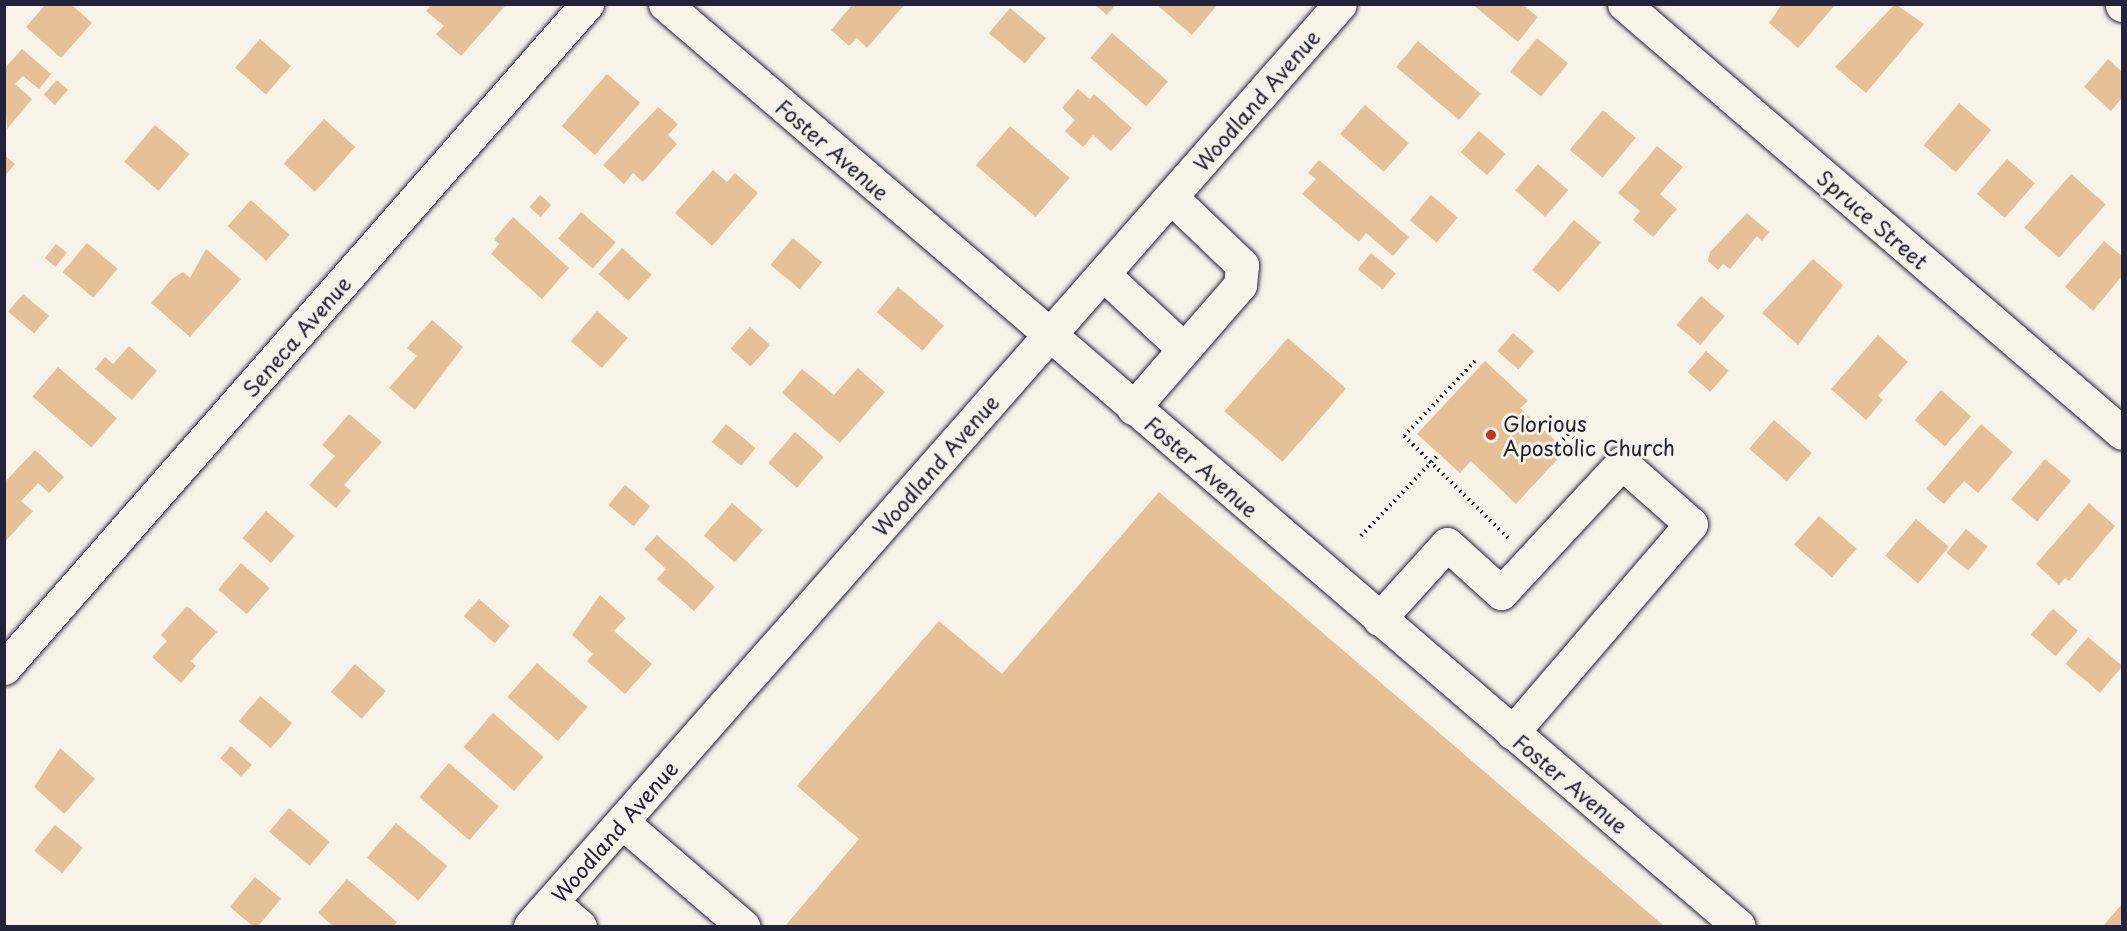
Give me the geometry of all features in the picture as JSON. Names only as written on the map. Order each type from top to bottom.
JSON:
[{"type":"street","name":"Seneca Avenue","points":[[4,668],[587,4]]},
{"type":"street","name":"Foster Avenue","points":[[665,4],[1740,927]]},
{"type":"street","name":"Woodland Avenue","points":[[530,927],[1340,4]]},
{"type":"street","name":"Spruce Street","points":[[1623,4],[2122,433]]},
{"type":"street","points":[[1133,408],[1240,285],[1242,265],[1171,197]]},
{"type":"street","points":[[1103,274],[1184,349]]},
{"type":"street","points":[[1379,619],[1448,544],[1501,593],[1622,463],[1691,524],[1512,733]]},
{"type":"street","points":[[622,822],[743,927]]},
{"type":"street","points":[[552,902],[580,927]]},
{"type":"path","points":[[1475,361],[1404,436],[1500,531]]},
{"type":"path","points":[[1559,444],[1569,433],[1581,443]]},
{"type":"path","points":[[1361,536],[1439,454]]},
{"type":"building","points":[[46,4],[71,4],[92,23],[61,58],[26,27]]},
{"type":"building","points":[[432,4],[504,4],[505,6],[461,56],[436,34],[444,26],[426,11]]},
{"type":"building","points":[[853,4],[905,4],[867,48],[857,38],[849,46],[831,30]]},
{"type":"building","points":[[1094,4],[1116,4],[1107,15]]},
{"type":"building","points":[[1156,4],[1218,4],[1192,35]]},
{"type":"building","points":[[1472,4],[1522,4],[1538,17],[1518,42]]},
{"type":"building","points":[[1782,4],[1836,4],[1798,48],[1769,23]]},
{"type":"building","points":[[1895,4],[1924,24],[1866,93],[1835,67]]},
{"type":"building","points":[[1010,8],[1046,38],[1025,63],[989,33]]},
{"type":"building","points":[[1112,33],[1168,82],[1146,106],[1090,58]]},
{"type":"building","points":[[1537,38],[1568,63],[1541,97],[1510,71]]},
{"type":"building","points":[[260,39],[291,66],[266,95],[235,68]]},
{"type":"building","points":[[1418,41],[1481,94],[1459,120],[1396,67]]},
{"type":"building","points":[[22,49],[51,74],[39,89],[23,76],[15,84],[32,99],[7,129],[4,69]]},
{"type":"building","points":[[2108,59],[2122,72],[2122,98],[2111,111],[2084,87]]},
{"type":"building","points":[[607,74],[640,103],[595,155],[562,126]]},
{"type":"building","points":[[57,80],[68,90],[55,105],[44,95]]},
{"type":"building","points":[[1078,89],[1090,99],[1094,94],[1132,128],[1111,151],[1093,135],[1083,147],[1065,131],[1075,120],[1062,108]]},
{"type":"building","points":[[1959,103],[1991,130],[1956,172],[1924,145]]},
{"type":"building","points":[[1365,105],[1409,143],[1384,172],[1340,134]]},
{"type":"building","points":[[658,107],[678,124],[668,135],[677,144],[643,182],[633,173],[624,184],[603,165]]},
{"type":"building","points":[[1603,110],[1636,138],[1603,177],[1570,150]]},
{"type":"building","points":[[324,119],[355,147],[315,192],[284,164]]},
{"type":"building","points":[[155,125],[189,154],[159,191],[124,162]]},
{"type":"building","points":[[1010,126],[1070,178],[1036,217],[976,165]]},
{"type":"building","points":[[1479,131],[1505,154],[1487,175],[1461,152]]},
{"type":"building","points":[[1657,146],[1683,167],[1660,194],[1677,209],[1653,237],[1633,220],[1640,211],[1618,193]]},
{"type":"building","points":[[4,155],[15,164],[4,177]]},
{"type":"building","points":[[2007,159],[2035,183],[2005,218],[1977,194]]},
{"type":"building","points":[[1319,160],[1409,237],[1393,256],[1366,233],[1359,242],[1302,194],[1316,179],[1308,173]]},
{"type":"building","points":[[1538,164],[1568,190],[1545,217],[1515,190]]},
{"type":"building","points":[[713,170],[727,182],[735,173],[758,193],[712,246],[675,213]]},
{"type":"building","points":[[2071,174],[2106,204],[2059,258],[2024,228]]},
{"type":"building","points":[[540,195],[551,205],[540,217],[529,207]]},
{"type":"building","points":[[1431,195],[1458,217],[1437,243],[1410,220]]},
{"type":"building","points":[[251,200],[290,235],[266,261],[228,226]]},
{"type":"building","points":[[581,212],[616,242],[593,269],[558,238]]},
{"type":"building","points":[[1747,213],[1769,232],[1762,241],[1757,236],[1730,269],[1723,264],[1718,270],[1708,261],[1710,252]]},
{"type":"building","points":[[513,217],[569,268],[542,299],[491,254],[499,244],[494,239]]},
{"type":"building","points":[[1574,220],[1601,242],[1559,292],[1532,270]]},
{"type":"building","points":[[793,238],[822,262],[800,289],[771,265]]},
{"type":"building","points":[[2104,241],[2122,256],[2122,276],[2093,311],[2065,287]]},
{"type":"building","points":[[87,243],[118,269],[93,298],[63,272]]},
{"type":"building","points":[[56,244],[67,253],[56,267],[45,258]]},
{"type":"building","points":[[622,248],[652,275],[628,301],[599,274]]},
{"type":"building","points":[[206,249],[241,279],[190,337],[151,303],[172,279],[183,272],[190,278]]},
{"type":"building","points":[[1371,253],[1396,273],[1383,289],[1358,269]]},
{"type":"building","points":[[1813,259],[1843,285],[1798,345],[1762,313]]},
{"type":"building","points":[[898,287],[944,326],[923,351],[877,312]]},
{"type":"building","points":[[23,294],[49,316],[34,333],[8,312]]},
{"type":"building","points":[[1701,296],[1725,316],[1700,345],[1677,325]]},
{"type":"building","points":[[597,311],[628,338],[602,368],[571,341]]},
{"type":"building","points":[[432,320],[463,347],[415,410],[389,388],[417,356],[407,348]]},
{"type":"building","points":[[750,327],[770,345],[751,367],[731,349]]},
{"type":"building","points":[[1513,333],[1534,351],[1518,369],[1497,351]]},
{"type":"building","points":[[1878,335],[1908,362],[1878,396],[1883,400],[1866,420],[1831,389]]},
{"type":"building","points":[[1288,338],[1346,389],[1282,462],[1224,411]]},
{"type":"building","points":[[129,346],[157,371],[132,400],[95,369],[105,357],[113,364]]},
{"type":"building","points":[[1706,351],[1729,371],[1710,392],[1688,372]]},
{"type":"building","points":[[1485,361],[1528,401],[1520,408],[1566,450],[1516,504],[1471,461],[1460,473],[1417,434]]},
{"type":"building","points":[[58,367],[117,418],[91,448],[32,396]]},
{"type":"building","points":[[858,368],[885,392],[840,443],[782,393],[802,369],[834,395]]},
{"type":"building","points":[[1941,390],[1971,416],[1945,446],[1915,420]]},
{"type":"building","points":[[349,414],[382,442],[344,485],[351,491],[336,508],[309,485],[335,456],[322,445]]},
{"type":"building","points":[[1774,420],[1812,453],[1787,481],[1749,449]]},
{"type":"building","points":[[726,424],[756,448],[741,466],[712,442]]},
{"type":"building","points":[[1981,424],[2013,452],[1978,493],[1964,481],[1944,504],[1926,489]]},
{"type":"building","points":[[795,432],[824,457],[797,488],[768,463]]},
{"type":"building","points":[[35,450],[64,477],[49,493],[38,483],[21,501],[33,511],[4,543],[4,483]]},
{"type":"building","points":[[2045,459],[2071,481],[2037,521],[2011,500]]},
{"type":"building","points":[[625,485],[650,506],[634,526],[608,505]]},
{"type":"building","points":[[1159,492],[1664,926],[785,926],[859,839],[797,786],[939,621],[1002,674]]},
{"type":"building","points":[[732,503],[763,530],[735,562],[704,535]]},
{"type":"building","points":[[2089,503],[2115,526],[2069,581],[2065,578],[2059,585],[2036,564]]},
{"type":"building","points":[[266,511],[295,536],[271,563],[242,538]]},
{"type":"building","points":[[1819,516],[1857,549],[1832,577],[1794,545]]},
{"type":"building","points":[[1916,519],[1949,547],[1918,583],[1885,556]]},
{"type":"building","points":[[1966,529],[1988,547],[1968,571],[1946,553]]},
{"type":"building","points":[[657,535],[715,587],[694,611],[657,579],[666,569],[644,549]]},
{"type":"building","points":[[241,563],[270,588],[247,614],[218,589]]},
{"type":"building","points":[[600,595],[626,618],[614,631],[652,664],[625,694],[587,661],[593,654],[572,635]]},
{"type":"building","points":[[479,599],[510,626],[495,643],[464,616]]},
{"type":"building","points":[[187,606],[217,632],[191,661],[196,666],[181,683],[152,657],[167,641],[161,635]]},
{"type":"building","points":[[2053,609],[2078,631],[2056,656],[2031,635]]},
{"type":"building","points":[[2088,637],[2122,666],[2100,693],[2066,664]]},
{"type":"building","points":[[537,663],[588,707],[558,741],[507,697]]},
{"type":"building","points":[[355,664],[386,691],[362,719],[331,692]]},
{"type":"building","points":[[260,696],[292,723],[271,748],[239,721]]},
{"type":"building","points":[[493,713],[544,757],[514,791],[463,747]]},
{"type":"building","points":[[231,746],[252,765],[241,777],[220,758]]},
{"type":"building","points":[[60,748],[95,779],[64,814],[34,787]]},
{"type":"building","points":[[449,763],[499,806],[469,840],[419,797]]},
{"type":"building","points":[[289,808],[330,842],[310,866],[269,832]]},
{"type":"building","points":[[396,823],[447,866],[418,901],[367,857]]},
{"type":"building","points":[[55,825],[83,848],[62,873],[34,851]]},
{"type":"building","points":[[255,877],[281,899],[258,926],[253,926],[230,907]]},
{"type":"building","points":[[347,879],[397,922],[394,926],[333,926],[318,913]]},
{"type":"building","points":[[2122,904],[2122,926],[2103,926]]},
{"type":"place","name":"Glorious Apostolic Church","points":[[1491,435]]}]
